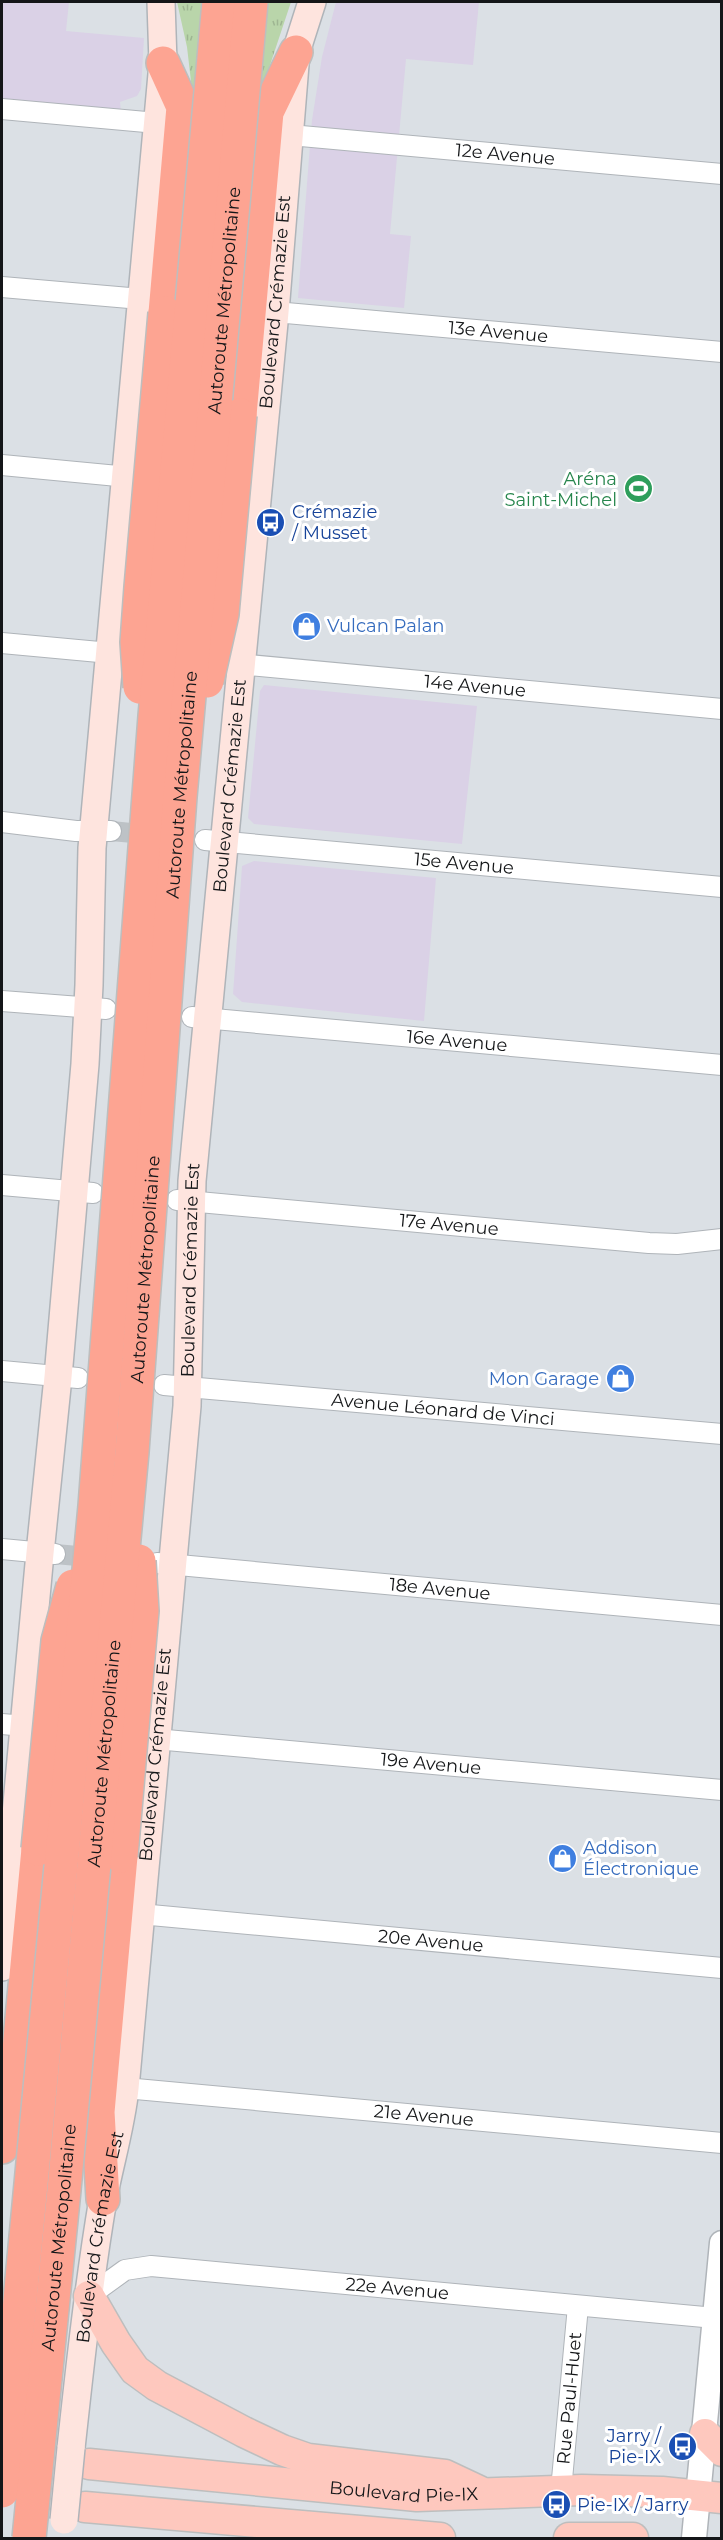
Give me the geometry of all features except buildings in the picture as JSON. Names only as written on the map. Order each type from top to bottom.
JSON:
[{"type":"highway","name":"Autoroute Métropolitaine","points":[[2,2491],[95,1506],[165,590],[219,2]]},
{"type":"highway","name":"Autoroute Métropolitaine","points":[[29,2538],[64,2190],[132,1452],[180,797],[251,2]]},
{"type":"highway","points":[[180,797],[222,614],[267,112],[296,52]]},
{"type":"highway","points":[[148,808],[137,642],[153,306],[183,107],[163,63]]},
{"type":"highway","points":[[103,2199],[98,2112],[142,1611],[132,1452]]},
{"type":"highway","points":[[2,2147],[14,2103],[58,1641],[95,1506]]},
{"type":"main road","points":[[2,1967],[4,1902],[21,1726],[47,1554],[68,1378],[97,1009],[89,908],[102,831],[133,477],[153,306],[157,123],[163,63],[161,2]]},
{"type":"main road","name":"Boulevard Crémazie Est","points":[[70,2522],[80,2456],[89,2295],[103,2199],[122,2112],[140,1914],[149,1738],[165,1563],[185,1201],[214,840],[235,664],[250,487],[275,312],[296,52],[312,2]]},
{"type":"main road","points":[[89,2295],[116,2343],[140,2374],[169,2393],[244,2432],[282,2450],[308,2459],[445,2475],[485,2494]]},
{"type":"main road","name":"Boulevard Pie-IX","points":[[80,2456],[361,2492],[417,2496],[561,2490],[652,2492],[710,2497]]},
{"type":"main road","points":[[70,2522],[440,2538]]},
{"type":"main road","points":[[569,2538],[633,2538]]},
{"type":"street","points":[[2,109],[157,123]]},
{"type":"street","name":"12e Avenue","points":[[290,135],[722,174]]},
{"type":"street","points":[[2,287],[153,306]]},
{"type":"street","name":"13e Avenue","points":[[275,312],[722,352]]},
{"type":"street","points":[[2,465],[133,477]]},
{"type":"street","points":[[2,643],[117,653]]},
{"type":"street","name":"14e Avenue","points":[[235,664],[722,709]]},
{"type":"street","points":[[2,822],[76,831],[102,831]]},
{"type":"street","name":"15e Avenue","points":[[214,840],[722,887]]},
{"type":"street","points":[[2,1001],[97,1009]]},
{"type":"street","name":"16e Avenue","points":[[199,1018],[722,1065]]},
{"type":"street","points":[[2,1185],[83,1192]]},
{"type":"street","name":"17e Avenue","points":[[185,1201],[649,1243],[677,1244],[722,1239]]},
{"type":"street","points":[[2,1371],[68,1378]]},
{"type":"street","name":"Avenue Léonard de Vinci","points":[[175,1387],[722,1434]]},
{"type":"street","points":[[2,1549],[47,1554]]},
{"type":"street","name":"18e Avenue","points":[[165,1563],[722,1615]]},
{"type":"street","name":"19e Avenue","points":[[149,1738],[722,1790]]},
{"type":"street","name":"20e Avenue","points":[[140,1914],[722,1968]]},
{"type":"street","name":"21e Avenue","points":[[125,2088],[722,2143]]},
{"type":"street","points":[[694,2538],[710,2497],[715,2318],[722,2243]]},
{"type":"street","name":"22e Avenue","points":[[89,2295],[125,2270],[151,2266],[715,2318]]},
{"type":"street","name":"Rue Paul-Huet","points":[[561,2490],[578,2306]]},
{"type":"shaded area","points":[[2,2],[69,2],[66,31],[144,38],[141,89],[137,96],[120,102],[121,112],[2,101]]},
{"type":"shaded area","points":[[336,2],[479,2],[473,65],[406,59],[390,234],[411,236],[404,308],[298,298],[312,120],[322,57]]},
{"type":"shaded area","points":[[264,685],[477,706],[462,844],[254,824],[248,818],[260,691]]},
{"type":"shaded area","points":[[254,861],[436,878],[424,1021],[242,1002],[233,994],[242,866]]},
{"type":"green space","points":[[177,2],[204,2],[194,107],[187,47]]},
{"type":"green space","points":[[267,2],[291,2],[259,98]]},
{"type":"tunnel","points":[[111,831],[205,840]]},
{"type":"tunnel","points":[[55,1554],[100,1558]]},
{"type":"place","name":"Aréna Saint-Michel","points":[[638,489]]},
{"type":"place","name":"Crémazie / Musset","points":[[271,522]]},
{"type":"place","name":"Vulcan Palan","points":[[306,626]]},
{"type":"place","name":"Mon Garage","points":[[620,1379]]},
{"type":"place","name":"Addison Électronique","points":[[562,1858]]},
{"type":"place","name":"Jarry / Pie-IX","points":[[682,2446]]},
{"type":"place","name":"Pie-IX / Jarry","points":[[556,2505]]}]
